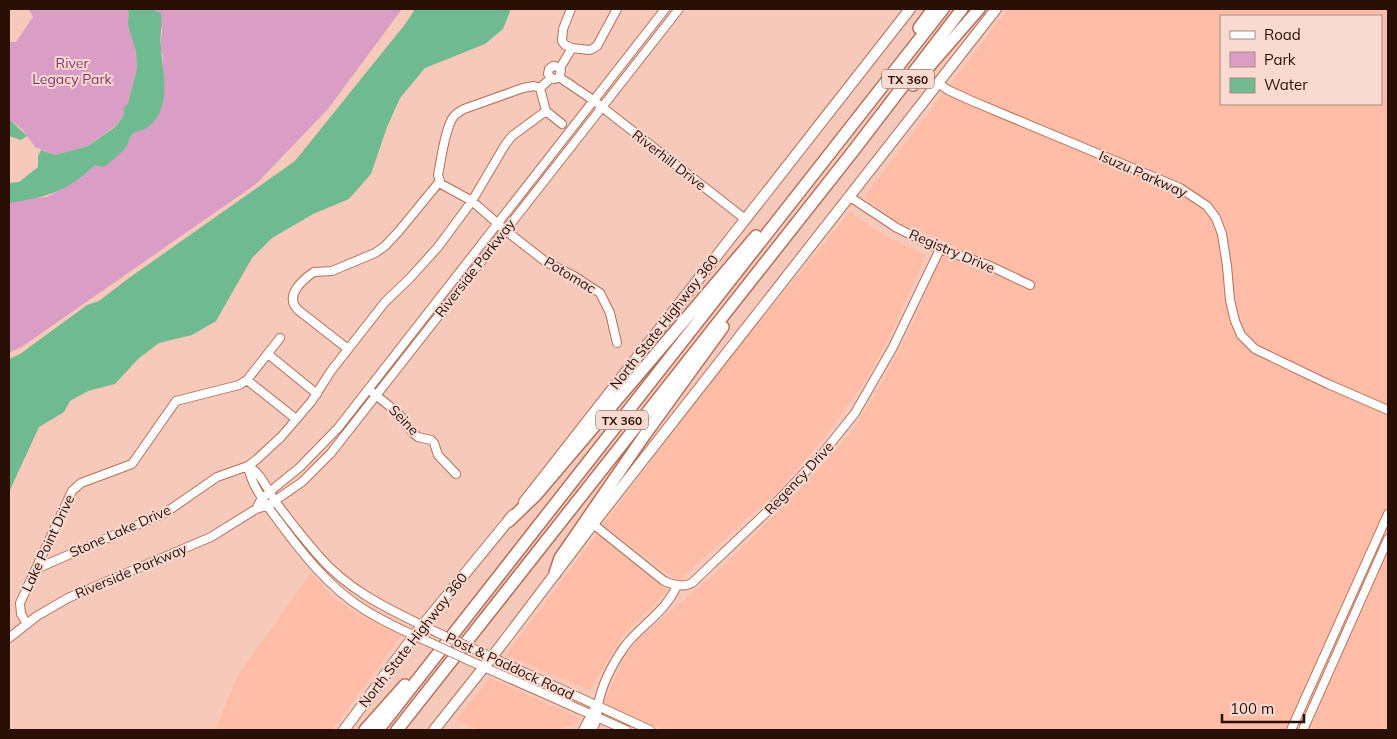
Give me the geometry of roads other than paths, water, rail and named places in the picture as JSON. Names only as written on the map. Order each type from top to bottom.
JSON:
[{"type":"highway","points":[[849,130],[853,116],[933,9]]},
{"type":"highway","name":"TX 360","points":[[378,730],[943,9]]},
{"type":"highway","name":"TX 360","points":[[397,730],[854,150],[962,9]]},
{"type":"highway","points":[[854,150],[866,144],[978,9]]},
{"type":"highway","points":[[509,521],[536,495],[797,188],[809,182]]},
{"type":"highway","points":[[555,573],[560,558],[723,326],[740,293]]},
{"type":"highway","points":[[365,730],[423,664],[434,658]]},
{"type":"main road","name":"North State Highway 360","points":[[344,730],[414,636],[509,521],[910,9]]},
{"type":"main road","points":[[434,730],[996,9]]},
{"type":"street","points":[[569,12],[563,29],[562,41],[565,45],[572,48],[589,50],[597,46],[617,9]]},
{"type":"street","name":"Riverside Parkway","points":[[256,509],[262,498],[318,450],[338,428],[665,9]]},
{"type":"street","name":"Riverside Parkway","points":[[9,638],[53,606],[68,598],[211,537],[256,509],[267,506],[302,482],[331,453],[679,9]]},
{"type":"street","points":[[540,88],[561,73],[560,68],[572,48]]},
{"type":"street","points":[[555,78],[548,74],[549,69],[555,66],[560,68]]},
{"type":"street","name":"Riverhill Drive","points":[[555,78],[593,100],[745,219]]},
{"type":"street","name":"Isuzu Parkway","points":[[938,83],[970,100],[1180,188],[1207,206],[1216,218],[1222,234],[1231,306],[1234,321],[1241,335],[1258,351],[1388,410]]},
{"type":"street","points":[[348,349],[294,306],[293,296],[298,286],[314,272],[332,271],[375,253],[385,246],[440,182],[438,175],[446,138],[451,120],[455,114],[523,88],[534,86],[540,88]]},
{"type":"street","points":[[540,88],[546,110],[562,124]]},
{"type":"street","name":"Stone Lake Drive","points":[[36,569],[165,513],[217,477],[248,466],[296,419],[317,394],[331,371],[385,302],[438,247],[472,200],[512,136],[546,110]]},
{"type":"street","name":"Potomac","points":[[440,182],[472,200],[497,224],[546,262],[574,276],[600,293],[610,313],[617,343]]},
{"type":"street","name":"Registry Drive","points":[[850,197],[897,228],[940,249],[988,265],[1030,285]]},
{"type":"street","name":"Regency Drive","points":[[677,585],[692,583],[717,560],[774,506],[844,429],[894,347],[940,249]]},
{"type":"street","points":[[280,338],[247,380],[296,419]]},
{"type":"street","points":[[268,354],[317,394]]},
{"type":"street","name":"Lake Point Drive","points":[[27,624],[21,614],[20,603],[72,491],[80,483],[132,464],[176,401],[239,385],[247,380]]},
{"type":"street","name":"Seine","points":[[368,389],[398,413],[413,433],[418,437],[431,440],[438,455],[456,474]]},
{"type":"street","name":"Post & Paddock Road","points":[[248,466],[256,470],[269,492],[319,557],[336,574],[375,602],[422,626],[650,730]]},
{"type":"street","name":"Post & Paddock Road","points":[[248,466],[249,476],[267,506],[315,566],[364,610],[414,636],[626,730]]},
{"type":"street","points":[[1291,730],[1375,543],[1387,521]]},
{"type":"street","points":[[592,730],[594,716],[606,678],[625,647],[641,627],[673,596],[677,585],[664,581],[653,574],[593,524]]},
{"type":"street","points":[[1303,730],[1388,539]]},
{"type":"street","points":[[1375,543],[1384,547]]},
{"type":"street","points":[[332,583],[336,574]]},
{"type":"street","points":[[1324,657],[1334,662]]},
{"type":"street","points":[[1311,685],[1321,689]]},
{"type":"street","points":[[583,730],[594,716]]},
{"type":"water","points":[[129,9],[152,9],[161,13],[164,90],[163,101],[156,120],[146,128],[134,133],[125,149],[104,167],[95,165],[76,181],[45,196],[9,203],[9,183],[19,182],[38,167],[38,156],[41,150],[55,155],[88,146],[115,127],[124,115],[123,109],[128,103],[137,68],[136,52],[128,25]]},
{"type":"water","points":[[415,9],[511,9],[503,29],[485,44],[425,68],[400,98],[387,127],[371,174],[349,199],[313,214],[272,238],[252,258],[216,321],[192,335],[159,343],[138,359],[115,384],[88,391],[70,401],[64,412],[39,427],[9,492],[9,359],[20,354],[87,305],[99,301],[295,161],[406,23]]},
{"type":"water","points":[[9,119],[27,136],[21,140],[9,136]]},
{"type":"park label","name":"River Legacy Park","points":[[72,72]]}]
